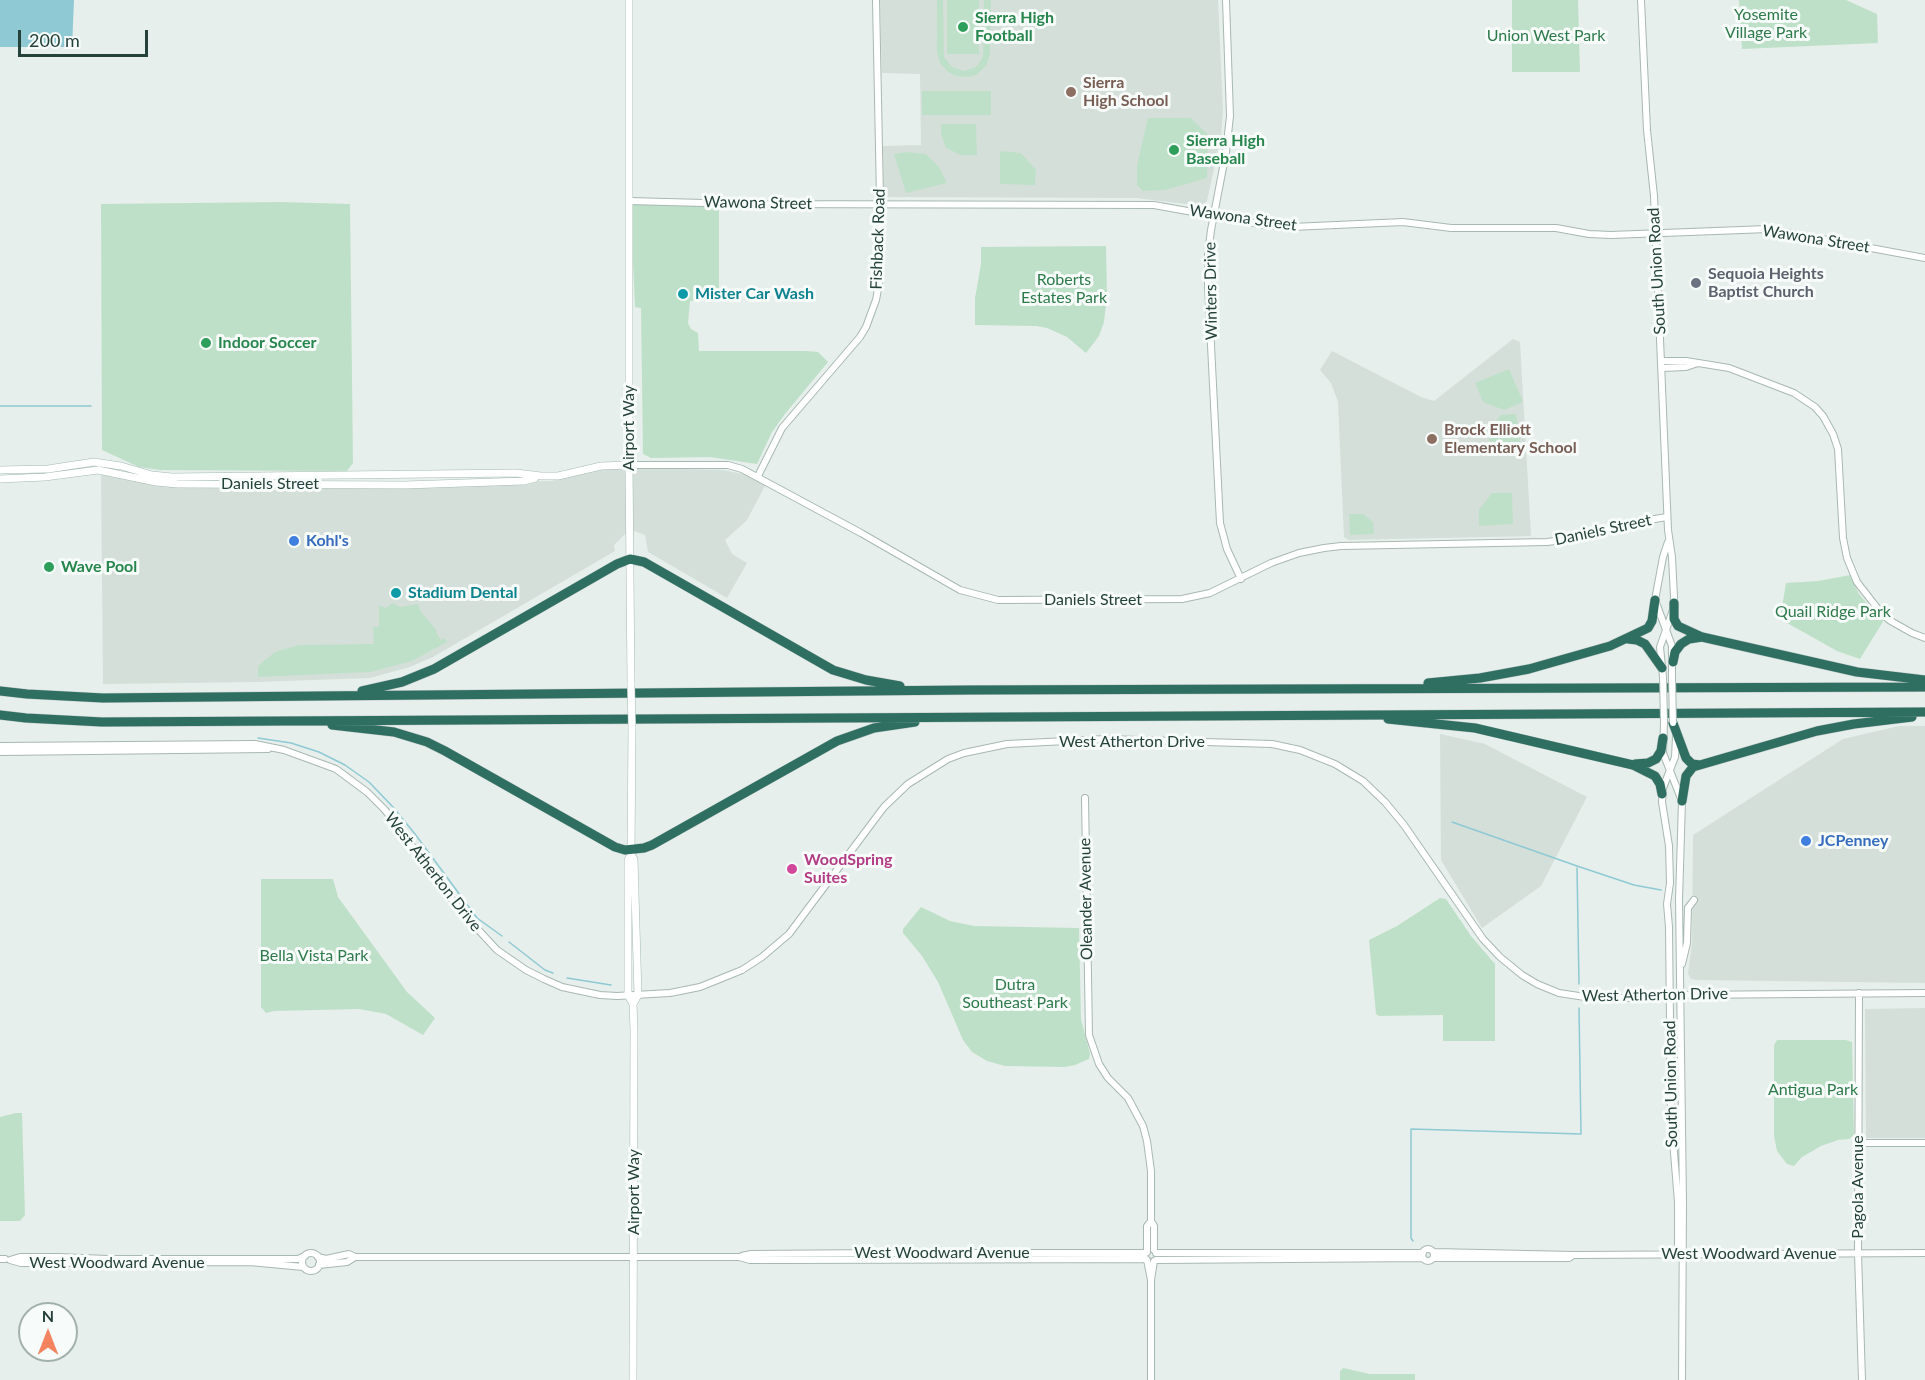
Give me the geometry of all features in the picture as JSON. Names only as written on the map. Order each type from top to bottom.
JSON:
[{"type":"highway","points":[[312,696],[367,690],[412,679],[456,658],[617,564],[630,559],[644,562],[833,670],[866,681],[969,690]]},
{"type":"highway","points":[[1230,690],[1460,681],[1550,664],[1597,650],[1648,628],[1652,621],[1655,600]]},
{"type":"highway","points":[[1674,603],[1674,619],[1678,626],[1710,639],[1857,672],[1925,680]]},
{"type":"highway","points":[[1626,639],[1643,642],[1662,673]]},
{"type":"highway","points":[[1673,662],[1675,652],[1689,639],[1710,639]]},
{"type":"highway","points":[[0,691],[103,698],[969,690],[1925,687]]},
{"type":"highway","points":[[1356,714],[1476,728],[1633,765],[1650,772],[1657,778],[1662,794]]},
{"type":"highway","points":[[0,715],[102,722],[1356,714],[1925,714]]},
{"type":"highway","points":[[1682,801],[1688,772],[1692,768],[1790,738],[1835,727],[1925,714]]},
{"type":"highway","points":[[290,720],[394,732],[427,742],[615,847],[631,852],[671,835],[837,741],[874,728],[974,716]]},
{"type":"highway","points":[[1669,723],[1687,760],[1695,765],[1706,764]]},
{"type":"highway","points":[[1633,765],[1648,763],[1656,759],[1661,751],[1663,738]]},
{"type":"main road","name":"Airport Way","points":[[629,0],[628,465],[632,727],[631,852],[628,860],[628,995],[633,1004],[633,1380]]},
{"type":"main road","name":"Daniels Street","points":[[0,471],[48,469],[94,462],[121,466],[152,475],[172,477],[505,474],[558,476],[601,466],[628,465]]},
{"type":"main road","name":"Daniels Street","points":[[0,479],[45,477],[98,470],[177,484],[405,485],[525,481],[541,476]]},
{"type":"main road","name":"Airport Way","points":[[631,852],[634,859],[638,995],[633,1004]]},
{"type":"street","name":"Fishback Road","points":[[758,476],[782,428],[852,348],[866,327],[876,300],[880,278],[880,204],[876,0]]},
{"type":"street","name":"Winters Drive","points":[[1226,0],[1230,116],[1208,254],[1220,523],[1227,549],[1241,579]]},
{"type":"street","name":"South Union Road","points":[[1641,0],[1662,365],[1668,542],[1672,557],[1674,603],[1660,647],[1669,723],[1676,745],[1662,794],[1670,846],[1670,883],[1667,904],[1672,1137],[1678,1202],[1678,1248],[1682,1254]]},
{"type":"street","name":"Wawona Street","points":[[629,201],[742,204],[1154,205],[1292,227],[1403,222],[1451,228],[1556,228],[1589,234],[1768,229],[1925,258]]},
{"type":"street","points":[[1662,365],[1686,367],[1698,363],[1729,368],[1794,393],[1815,407],[1833,434],[1838,449],[1843,538],[1847,558],[1857,582],[1889,620],[1925,638]]},
{"type":"street","name":"Daniels Street","points":[[628,465],[728,465],[758,476],[960,590],[985,598],[1020,601],[1172,599],[1210,593],[1271,563],[1299,553],[1323,548],[1548,542],[1580,538],[1630,523],[1667,517]]},
{"type":"street","name":"South Union Road","points":[[1668,542],[1663,556],[1655,600],[1672,646],[1673,662],[1669,723],[1663,738],[1664,753],[1682,801],[1679,900],[1683,1214],[1682,1380]]},
{"type":"street","name":"West Atherton Drive","points":[[0,746],[244,743],[284,750],[336,770],[367,792],[396,823],[460,910],[497,950],[526,970],[562,987],[600,995],[680,992],[710,984],[742,970],[770,952],[789,934],[817,899],[884,807],[908,784],[933,767],[964,753],[991,747],[1106,739],[1261,742],[1292,747],[1326,759],[1363,781],[1385,802],[1404,825],[1483,939],[1522,975],[1546,988],[1573,996],[1629,998],[1680,995],[1925,993]]},
{"type":"street","name":"West Atherton Drive","points":[[0,752],[284,750]]},
{"type":"street","name":"Oleander Avenue","points":[[1085,798],[1089,1035],[1099,1064],[1108,1078],[1128,1098],[1143,1126],[1151,1171],[1151,1221],[1147,1226],[1151,1256]]},
{"type":"street","points":[[1670,883],[1675,898],[1679,900]]},
{"type":"street","points":[[1680,971],[1686,951],[1688,908],[1694,900]]},
{"type":"street","name":"Pagola Avenue","points":[[1859,993],[1858,1253],[1862,1380]]},
{"type":"street","points":[[1858,1143],[1925,1143]]},
{"type":"street","points":[[1427,1250],[1434,1255],[1428,1262],[1423,1256],[1427,1250]]},
{"type":"street","name":"West Woodward Avenue","points":[[1434,1255],[1925,1253]]},
{"type":"street","points":[[310,1254],[318,1257],[319,1265],[316,1270],[310,1271],[303,1267],[304,1256],[310,1254]]},
{"type":"street","name":"West Woodward Avenue","points":[[318,1257],[326,1259],[349,1254],[355,1257],[739,1257],[750,1260],[782,1260],[1423,1256]]},
{"type":"street","name":"West Woodward Avenue","points":[[303,1267],[292,1264],[250,1262],[21,1263],[10,1260],[20,1257],[298,1259],[304,1256]]},
{"type":"street","points":[[1151,1256],[1151,1380]]},
{"type":"street","name":"West Woodward Avenue","points":[[319,1265],[347,1262],[355,1257]]},
{"type":"shaded area","name":"Sierra High School","points":[[880,0],[1218,0],[1223,110],[1221,136],[1207,201],[1202,206],[1136,198],[887,197],[884,194],[883,146],[921,145],[920,74],[882,73]]},
{"type":"shaded area","name":"Brock Elliott Elementary School","points":[[1513,339],[1520,342],[1531,536],[1349,540],[1344,537],[1338,402],[1331,383],[1320,370],[1332,351],[1421,397],[1434,401]]},
{"type":"shaded area","points":[[625,468],[629,530],[614,545],[615,551],[433,657],[410,667],[370,678],[103,684],[101,474],[160,486],[357,486],[551,481],[601,470]]},
{"type":"shaded area","points":[[631,468],[723,470],[743,474],[766,484],[747,520],[725,540],[732,554],[747,563],[727,598],[648,552],[645,535],[632,530]]},
{"type":"shaded area","points":[[1899,726],[1925,726],[1925,983],[1691,979],[1688,974],[1692,943],[1693,835],[1843,739]]},
{"type":"shaded area","points":[[1440,734],[1485,744],[1587,797],[1541,886],[1482,928],[1441,860]]},
{"type":"shaded area","points":[[1925,1008],[1925,1138],[1866,1138],[1865,1009]]},
{"type":"green space","points":[[937,0],[943,0],[944,57],[952,67],[964,71],[976,67],[983,57],[984,0],[991,0],[990,55],[986,66],[976,75],[956,76],[948,72],[940,63],[937,51]]},
{"type":"green space","name":"Sierra High Football","points":[[947,0],[979,0],[979,54],[947,54]]},
{"type":"green space","name":"Union West Park","points":[[1512,0],[1578,0],[1580,72],[1512,72]]},
{"type":"green space","name":"Yosemite Village Park","points":[[1739,0],[1846,0],[1877,14],[1878,43],[1742,49]]},
{"type":"green space","points":[[922,91],[991,91],[991,115],[922,115]]},
{"type":"green space","name":"Sierra High Baseball","points":[[1148,118],[1191,118],[1208,135],[1207,178],[1165,190],[1143,191],[1137,185],[1137,165]]},
{"type":"green space","points":[[941,124],[976,124],[977,155],[961,155],[946,148],[941,134]]},
{"type":"green space","points":[[1000,151],[1021,153],[1036,170],[1035,185],[1000,184]]},
{"type":"green space","points":[[908,152],[926,154],[939,167],[947,183],[906,193],[894,154]]},
{"type":"green space","points":[[280,202],[350,204],[353,463],[347,471],[160,470],[139,467],[102,450],[101,204]]},
{"type":"green space","points":[[633,204],[719,205],[719,301],[690,301],[688,323],[691,329],[698,333],[699,351],[807,351],[818,352],[828,362],[772,432],[757,464],[710,457],[651,458],[643,454],[641,308],[635,307]]},
{"type":"green space","name":"Roberts Estates Park","points":[[1106,246],[1107,295],[1104,322],[1099,336],[1086,353],[1067,337],[1047,328],[975,325],[975,298],[981,264],[981,247]]},
{"type":"green space","points":[[1509,369],[1523,402],[1504,410],[1483,402],[1475,383]]},
{"type":"green space","points":[[1516,414],[1520,442],[1490,444],[1488,431],[1501,415]]},
{"type":"green space","points":[[1492,493],[1512,493],[1513,524],[1479,526],[1479,510]]},
{"type":"green space","points":[[1349,514],[1363,514],[1373,522],[1374,534],[1350,535]]},
{"type":"green space","name":"Quail Ridge Park","points":[[1850,575],[1859,594],[1884,620],[1860,659],[1837,651],[1780,619],[1786,583],[1818,581]]},
{"type":"green space","points":[[393,603],[400,607],[418,604],[441,640],[444,638],[447,642],[412,661],[370,672],[258,677],[258,666],[275,652],[299,645],[374,644],[373,627],[379,627],[379,605],[386,608]]},
{"type":"green space","name":"Bella Vista Park","points":[[261,879],[333,879],[338,897],[407,992],[435,1018],[423,1035],[386,1014],[359,1009],[266,1013],[261,1007]]},
{"type":"green space","points":[[1440,898],[1446,899],[1471,936],[1495,964],[1495,1041],[1443,1041],[1443,1015],[1379,1016],[1376,1014],[1369,940],[1397,926]]},
{"type":"green space","name":"Dutra Southeast Park","points":[[921,907],[950,921],[974,926],[1079,928],[1081,1019],[1090,1054],[1089,1059],[1065,1067],[1005,1066],[987,1061],[972,1052],[963,1040],[938,982],[922,956],[903,933],[903,929]]},
{"type":"green space","name":"Antigua Park","points":[[1777,1040],[1846,1040],[1852,1042],[1854,1135],[1849,1139],[1821,1146],[1802,1157],[1794,1166],[1787,1164],[1777,1151],[1774,1136],[1774,1045]]},
{"type":"green space","points":[[22,1113],[25,1215],[20,1221],[0,1221],[0,1117]]},
{"type":"green space","points":[[1343,1368],[1370,1374],[1415,1374],[1415,1380],[1340,1380],[1340,1371]]},
{"type":"water","points":[[0,0],[74,0],[72,47],[0,47]]},
{"type":"waterway","points":[[0,406],[91,406]]},
{"type":"waterway","points":[[258,738],[291,743],[319,752],[345,765],[369,782],[415,834],[477,918],[502,936]]},
{"type":"waterway","points":[[1452,822],[1634,885],[1661,890]]},
{"type":"waterway","points":[[1577,868],[1579,984]]},
{"type":"waterway","points":[[509,942],[545,970],[553,973]]},
{"type":"waterway","points":[[567,978],[611,985]]},
{"type":"waterway","points":[[1413,1241],[1411,1238],[1411,1129],[1581,1134],[1579,1008]]},
{"type":"place","name":"Sierra High Football","points":[[963,27]]},
{"type":"place","name":"Sierra High School","points":[[1071,92]]},
{"type":"place","name":"Sierra High Baseball","points":[[1174,150]]},
{"type":"place","name":"Sequoia Heights Baptist Church","points":[[1696,283]]},
{"type":"place","name":"Mister Car Wash","points":[[683,294]]},
{"type":"place","name":"Indoor Soccer","points":[[206,343]]},
{"type":"place","name":"Brock Elliott Elementary School","points":[[1432,439]]},
{"type":"place","name":"Kohl's","points":[[294,541]]},
{"type":"place","name":"Wave Pool","points":[[49,567]]},
{"type":"place","name":"Stadium Dental","points":[[396,593]]},
{"type":"place","name":"JCPenney","points":[[1806,841]]},
{"type":"place","name":"WoodSpring Suites","points":[[792,869]]}]
